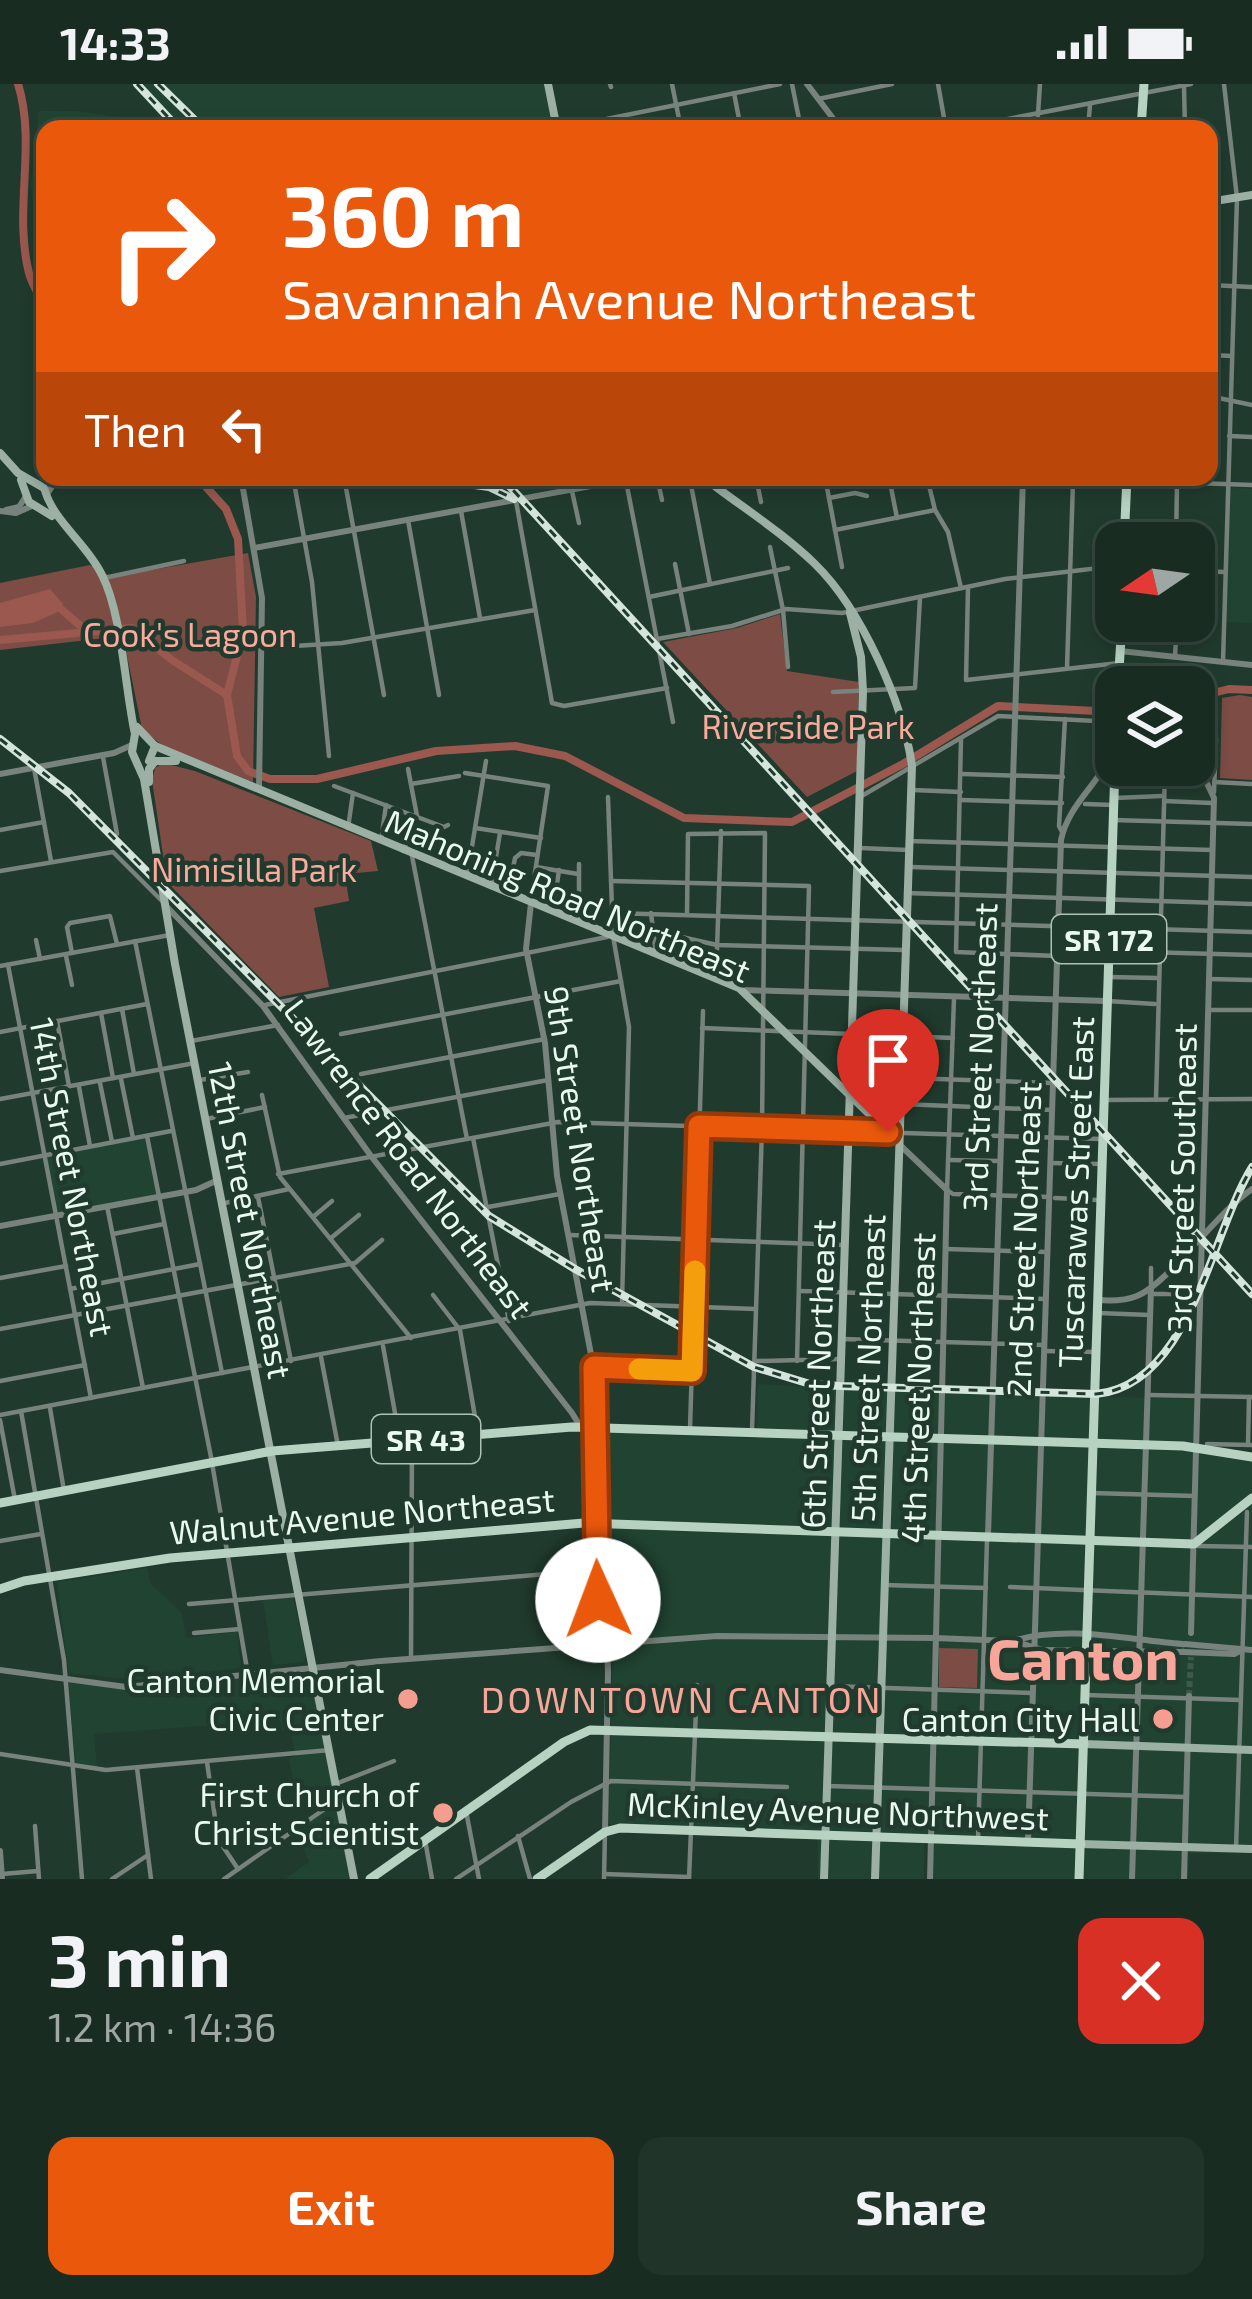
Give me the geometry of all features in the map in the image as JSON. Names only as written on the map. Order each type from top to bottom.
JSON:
[{"type":"main road","points":[[548,84],[555,120]]},
{"type":"main road","points":[[1141,120],[1143,88]]},
{"type":"main road","points":[[1218,201],[1252,195]]},
{"type":"main road","points":[[0,453],[18,473],[31,500],[62,524]]},
{"type":"main road","points":[[18,473],[36,484]]},
{"type":"main road","points":[[31,500],[38,486]]},
{"type":"main road","points":[[39,486],[104,578],[136,748],[153,754]]},
{"type":"main road","name":"5th Street Northeast","points":[[715,486],[812,561],[850,612],[890,690],[912,768],[875,1879]]},
{"type":"main road","points":[[1125,522],[1126,486]]},
{"type":"main road","points":[[31,500],[46,495]]},
{"type":"main road","name":"6th Street Northeast","points":[[824,1879],[863,692],[861,657],[850,612]]},
{"type":"main road","points":[[1119,664],[1120,642]]},
{"type":"main road","name":"Mahoning Road Northeast","points":[[136,748],[260,788],[742,990],[899,1138]]},
{"type":"main road","name":"12th Street Northeast","points":[[136,748],[354,1879]]},
{"type":"main road","name":"12th Street Northeast","points":[[145,779],[153,754]]},
{"type":"main road","points":[[148,813],[148,775],[153,763],[165,759],[198,767]]},
{"type":"main road","name":"Tuscarawas Street East","points":[[1088,1651],[1114,786]]},
{"type":"main road","name":"SR 43","points":[[0,1503],[272,1451],[581,1427],[1202,1445],[1252,1457]]},
{"type":"main road","points":[[1194,1544],[1252,1498]]},
{"type":"main road","name":"Walnut Avenue Northeast","points":[[0,1589],[49,1576],[227,1552],[596,1522],[1194,1544]]},
{"type":"main road","name":"SR 172","points":[[1079,1879],[1088,1651]]},
{"type":"main road","points":[[370,1879],[575,1736],[608,1728],[1252,1750]]},
{"type":"main road","name":"McKinley Avenue Northwest","points":[[533,1879],[605,1832],[620,1828],[1081,1844]]},
{"type":"main road","points":[[1081,1844],[1252,1849]]},
{"type":"street","points":[[672,84],[679,120]]},
{"type":"street","points":[[603,120],[780,84]]},
{"type":"street","points":[[792,84],[799,120]]},
{"type":"street","points":[[807,84],[834,120]]},
{"type":"street","points":[[818,99],[892,84]]},
{"type":"street","points":[[938,84],[944,120]]},
{"type":"street","points":[[1038,120],[1040,84]]},
{"type":"street","points":[[1223,662],[1237,198],[1224,84]]},
{"type":"street","points":[[1002,120],[1090,104],[1143,88],[1188,85],[1186,120]]},
{"type":"street","points":[[734,94],[739,120]]},
{"type":"street","points":[[1089,120],[1090,104]]},
{"type":"street","points":[[1218,285],[1252,286]]},
{"type":"street","points":[[1218,355],[1232,356]]},
{"type":"street","points":[[1218,398],[1252,405]]},
{"type":"street","points":[[1229,436],[1252,437]]},
{"type":"street","points":[[1218,484],[1252,485]]},
{"type":"street","points":[[46,495],[50,486]]},
{"type":"street","points":[[243,486],[262,598],[260,788]]},
{"type":"street","points":[[295,486],[329,756]]},
{"type":"street","points":[[346,486],[384,695]]},
{"type":"street","points":[[254,548],[594,486]]},
{"type":"street","points":[[627,486],[673,722]]},
{"type":"street","points":[[659,486],[662,500]]},
{"type":"street","points":[[692,486],[710,584]]},
{"type":"street","points":[[758,486],[761,502]]},
{"type":"street","points":[[827,486],[842,567]]},
{"type":"street","points":[[891,486],[897,518]]},
{"type":"street","points":[[929,486],[964,588],[965,680],[1119,664]]},
{"type":"street","name":"3rd Street Northeast","points":[[978,1840],[1023,486]]},
{"type":"street","points":[[1067,668],[1073,486]]},
{"type":"street","points":[[1176,522],[1177,486]]},
{"type":"street","points":[[572,491],[579,523]]},
{"type":"street","points":[[829,498],[855,493],[867,496]]},
{"type":"street","points":[[1,511],[31,500]]},
{"type":"street","points":[[516,501],[555,706],[667,688]]},
{"type":"street","points":[[835,530],[934,510]]},
{"type":"street","points":[[461,511],[481,619]]},
{"type":"street","points":[[408,520],[439,695]]},
{"type":"street","points":[[770,547],[788,667]]},
{"type":"street","points":[[104,578],[184,561]]},
{"type":"street","points":[[675,564],[689,634]]},
{"type":"street","points":[[649,596],[788,568]]},
{"type":"street","points":[[657,639],[783,610],[850,612],[1020,577],[1095,568]]},
{"type":"street","points":[[1215,572],[1224,572]]},
{"type":"street","points":[[833,692],[915,688],[920,597]]},
{"type":"street","points":[[262,647],[318,646],[535,610]]},
{"type":"street","points":[[1175,656],[1176,642]]},
{"type":"street","points":[[1120,651],[1252,665]]},
{"type":"street","points":[[860,796],[992,718],[1014,714],[1095,721]]},
{"type":"street","name":"2nd Street Northeast","points":[[1062,832],[1065,719]]},
{"type":"street","points":[[961,739],[956,952],[1057,956]]},
{"type":"street","points":[[0,774],[136,748]]},
{"type":"street","points":[[103,755],[117,834]]},
{"type":"street","points":[[467,877],[486,761]]},
{"type":"street","points":[[34,768],[51,861]]},
{"type":"street","points":[[408,769],[417,816],[408,852],[459,1096],[488,1207],[506,1321]]},
{"type":"street","points":[[411,784],[462,774],[483,776]]},
{"type":"street","points":[[962,774],[1063,777]]},
{"type":"street","name":"9th Street Northeast","points":[[483,776],[548,786],[527,953],[545,1040],[560,1194],[594,1367],[595,1570],[608,1644],[605,1832]]},
{"type":"street","name":"2nd Street Northeast","points":[[1028,1841],[1061,846],[1075,803],[1095,780]]},
{"type":"street","points":[[1215,782],[1252,784]]},
{"type":"street","points":[[334,785],[444,827],[448,824]]},
{"type":"street","points":[[1156,1100],[1164,786]]},
{"type":"street","points":[[1085,804],[1214,800],[1208,786]]},
{"type":"street","name":"3rd Street Southeast","points":[[1186,1649],[1191,1634],[1202,1445],[1199,1396],[1214,786]]},
{"type":"street","points":[[910,790],[1062,803]]},
{"type":"street","points":[[348,828],[353,793]]},
{"type":"street","points":[[608,797],[613,936],[629,1027],[622,1304]]},
{"type":"street","points":[[381,842],[386,805]]},
{"type":"street","points":[[1113,820],[1252,824]]},
{"type":"street","points":[[0,830],[44,822]]},
{"type":"street","points":[[474,827],[541,838]]},
{"type":"street","points":[[491,886],[500,831]]},
{"type":"street","points":[[716,979],[721,831]]},
{"type":"street","points":[[687,915],[688,834],[764,833],[762,1128],[752,1431]]},
{"type":"street","points":[[858,848],[960,842],[1212,850]]},
{"type":"street","points":[[0,871],[113,852],[164,904]]},
{"type":"street","points":[[508,894],[515,858],[538,855]]},
{"type":"street","points":[[579,864],[579,922]]},
{"type":"street","points":[[536,867],[578,874]]},
{"type":"street","points":[[907,867],[1252,878]]},
{"type":"street","points":[[553,912],[559,870]]},
{"type":"street","points":[[611,881],[809,886],[797,1361]]},
{"type":"street","points":[[906,893],[1252,904]]},
{"type":"street","name":"Lawrence Road Northeast","points":[[164,904],[278,1025],[371,1156],[506,1321],[597,1455]]},
{"type":"street","points":[[612,913],[1252,932]]},
{"type":"street","points":[[651,914],[656,954]]},
{"type":"street","points":[[72,986],[68,925],[112,917],[117,944]]},
{"type":"street","points":[[655,932],[717,945],[904,950]]},
{"type":"street","points":[[2,965],[170,935]]},
{"type":"street","points":[[263,1006],[613,936]]},
{"type":"street","points":[[36,940],[40,959]]},
{"type":"street","points":[[135,941],[222,1373]]},
{"type":"street","points":[[1109,951],[1252,955]]},
{"type":"street","name":"14th Street Northeast","points":[[2,965],[21,1028],[91,1398]]},
{"type":"street","points":[[1108,976],[1159,978]]},
{"type":"street","points":[[1209,979],[1252,980]]},
{"type":"street","points":[[341,1034],[621,981]]},
{"type":"street","points":[[742,990],[1158,1004]]},
{"type":"street","name":"4th Street Northeast","points":[[929,1879],[954,995]]},
{"type":"street","points":[[0,1032],[147,1004]]},
{"type":"street","points":[[122,1009],[134,1074]]},
{"type":"street","points":[[1209,1010],[1252,1010]]},
{"type":"street","points":[[689,1430],[703,1011]]},
{"type":"street","points":[[100,1013],[133,1138]]},
{"type":"street","points":[[56,1021],[69,1086]]},
{"type":"street","points":[[191,1042],[278,1025]]},
{"type":"street","points":[[702,1028],[953,1038]]},
{"type":"street","points":[[361,1074],[545,1040]]},
{"type":"street","points":[[0,1099],[195,1063]]},
{"type":"street","points":[[199,1081],[248,1072]]},
{"type":"street","points":[[850,1076],[1052,1082]]},
{"type":"street","points":[[100,1080],[112,1142]]},
{"type":"street","points":[[344,1118],[548,1080]]},
{"type":"street","points":[[79,1084],[91,1146]]},
{"type":"street","points":[[58,1088],[70,1150]]},
{"type":"street","points":[[262,1095],[278,1174],[411,1338]]},
{"type":"street","points":[[1104,1100],[1252,1100]]},
{"type":"street","points":[[900,1104],[1052,1110]]},
{"type":"street","points":[[206,1119],[265,1108]]},
{"type":"street","points":[[278,1174],[552,1123],[888,1132]]},
{"type":"street","points":[[0,1163],[173,1130]]},
{"type":"street","points":[[899,1138],[950,1134],[1103,1139]]},
{"type":"street","points":[[147,1136],[212,1463],[248,1675]]},
{"type":"street","name":"Mahoning Road Northeast","points":[[899,1138],[947,1190]]},
{"type":"street","points":[[948,1160],[999,1161]]},
{"type":"street","points":[[1050,1162],[1102,1164]]},
{"type":"street","points":[[0,1226],[184,1192],[218,1180]]},
{"type":"street","points":[[223,1204],[290,1189]]},
{"type":"street","points":[[947,1190],[1101,1200]]},
{"type":"street","points":[[1150,1291],[1223,1211],[1252,1190]]},
{"type":"street","points":[[488,1207],[560,1194]]},
{"type":"street","points":[[259,1197],[291,1360]]},
{"type":"street","points":[[313,1217],[332,1201]]},
{"type":"street","points":[[1205,1202],[1212,1211],[1223,1211]]},
{"type":"street","points":[[107,1206],[143,1388]]},
{"type":"street","points":[[331,1238],[359,1214]]},
{"type":"street","points":[[113,1234],[164,1224]]},
{"type":"street","points":[[568,1235],[845,1245]]},
{"type":"street","points":[[0,1329],[351,1264],[382,1240]]},
{"type":"street","points":[[946,1249],[1047,1252]]},
{"type":"street","points":[[70,1289],[200,1264]]},
{"type":"street","points":[[0,1278],[66,1266]]},
{"type":"street","points":[[1132,1879],[1151,1268]]},
{"type":"street","points":[[1098,1300],[1131,1298],[1150,1291],[1190,1294]]},
{"type":"street","points":[[800,1292],[1045,1299]]},
{"type":"street","points":[[433,1295],[460,1330],[478,1434]]},
{"type":"street","points":[[15,1500],[0,1417],[20,1411],[582,1305],[756,1310]]},
{"type":"street","points":[[1098,1313],[1150,1315]]},
{"type":"street","points":[[842,1339],[1097,1352]]},
{"type":"street","points":[[382,1344],[406,1440],[410,1659]]},
{"type":"street","points":[[321,1355],[338,1446]]},
{"type":"street","points":[[754,1361],[841,1359]]},
{"type":"street","points":[[0,1381],[85,1365]]},
{"type":"street","points":[[594,1367],[692,1371]]},
{"type":"street","points":[[1148,1395],[1251,1397],[1250,1445],[1202,1445]]},
{"type":"street","points":[[49,1406],[64,1491]]},
{"type":"street","points":[[20,1411],[66,1681],[82,1879]]},
{"type":"street","points":[[1092,1492],[1196,1496]]},
{"type":"street","points":[[1236,1849],[1248,1597],[1247,1512]]},
{"type":"street","points":[[0,1541],[41,1534]]},
{"type":"street","points":[[1194,1544],[1249,1547]]},
{"type":"street","points":[[189,1604],[595,1570]]},
{"type":"street","points":[[884,1585],[986,1588]]},
{"type":"street","points":[[1010,1587],[1248,1597]]},
{"type":"street","points":[[194,1634],[240,1629]]},
{"type":"street","points":[[1013,1641],[1035,1635],[1088,1635],[1172,1651],[1252,1650]]},
{"type":"street","points":[[0,1670],[126,1687],[704,1636],[1013,1641],[1035,1648],[1088,1651],[1163,1643],[1186,1649]]},
{"type":"street","points":[[605,1832],[604,1876],[689,1878],[697,1685]]},
{"type":"street","points":[[830,1685],[1034,1693]]},
{"type":"street","points":[[1086,1695],[1240,1700]]},
{"type":"street","points":[[1184,1879],[1189,1697]]},
{"type":"street","points":[[0,1754],[106,1770],[330,1750]]},
{"type":"street","points":[[336,1783],[394,1761]]},
{"type":"street","points":[[207,1762],[218,1839],[238,1869]]},
{"type":"street","points":[[137,1768],[151,1879]]},
{"type":"street","points":[[456,1879],[606,1784],[787,1787]]},
{"type":"street","points":[[827,1786],[1186,1797]]},
{"type":"street","points":[[224,1879],[339,1799]]},
{"type":"street","points":[[466,1811],[479,1879]]},
{"type":"street","points":[[0,1851],[1,1871],[39,1875],[35,1826]]},
{"type":"street","points":[[518,1836],[533,1879]]},
{"type":"street","points":[[425,1840],[432,1879]]},
{"type":"street","points":[[112,1879],[148,1855]]},
{"type":"shaded area","points":[[134,84],[545,84],[551,120],[163,120]]},
{"type":"shaded area","points":[[39,111],[139,120],[38,120]]},
{"type":"shaded area","points":[[36,138],[36,238],[31,184]]},
{"type":"shaded area","points":[[514,486],[573,486],[522,495]]},
{"type":"shaded area","points":[[1230,488],[1252,489],[1252,623],[1225,622]]},
{"type":"shaded area","points":[[50,589],[63,604],[62,610],[33,623],[0,627],[0,603]]},
{"type":"shaded area","points":[[146,1137],[158,1196],[57,1215],[45,1155]]},
{"type":"shaded area","points":[[758,1384],[1196,1399],[1194,1451],[1252,1460],[1252,1853],[1189,1853],[1188,1879],[932,1879],[932,1842],[924,1835],[924,1879],[818,1879],[818,1839],[609,1824],[613,1635],[602,1578],[604,1432],[757,1439]]},
{"type":"shaded area","points":[[147,1568],[150,1583],[182,1613],[186,1638],[237,1632],[241,1668],[135,1680],[69,1673],[57,1582]]},
{"type":"shaded area","points":[[293,1598],[306,1655],[303,1662],[273,1665],[263,1600]]},
{"type":"shaded area","points":[[314,1672],[351,1879],[285,1879],[309,1862],[295,1827],[319,1810],[304,1790],[294,1786],[291,1730],[282,1730],[280,1720],[94,1734],[97,1767],[76,1763],[68,1683],[131,1689]]},
{"type":"green space","name":"Cook's Lagoon","points":[[248,553],[256,597],[253,782],[163,746],[142,729],[123,636],[0,650],[0,583],[90,565],[112,577]]},
{"type":"green space","name":"Riverside Park","points":[[780,614],[787,671],[859,682],[857,771],[807,797],[663,642],[737,628]]},
{"type":"green space","points":[[1252,697],[1252,780],[1220,778],[1222,698]]},
{"type":"green space","name":"Nimisilla Park","points":[[163,763],[195,771],[371,841],[378,871],[345,874],[349,901],[314,908],[329,987],[279,997],[167,882],[152,780],[155,768]]},
{"type":"green space","points":[[939,1648],[978,1649],[977,1688],[939,1687]]},
{"type":"waterway","points":[[18,84],[25,130],[25,250],[36,289]]},
{"type":"waterway","points":[[205,486],[226,509],[238,539],[243,632],[227,695],[237,756],[248,771],[270,779],[317,779],[436,751],[515,746],[565,756],[684,818],[792,822],[903,764],[998,706],[1095,711]]},
{"type":"waterway","points":[[62,610],[84,629]]},
{"type":"waterway","points":[[0,640],[132,628],[227,695]]},
{"type":"waterway","points":[[1215,693],[1252,690]]},
{"type":"tunnel","points":[[1189,1696],[1191,1657]]},
{"type":"railway","points":[[137,84],[171,120]]},
{"type":"railway","points":[[158,84],[195,120]]},
{"type":"railway","points":[[482,486],[514,499]]},
{"type":"railway","points":[[509,486],[1252,1294]]},
{"type":"railway","points":[[0,739],[69,793],[489,1216],[754,1367],[810,1384],[840,1386],[1096,1394],[1128,1384],[1155,1364],[1176,1336],[1252,1167]]},
{"type":"slow traffic","points":[[639,1369],[692,1371],[695,1271]]},
{"type":"place","name":"Canton Memorial Civic Center","points":[[408,1699]]},
{"type":"place","name":"Canton City Hall","points":[[1163,1719]]},
{"type":"place","name":"First Church of Christ Scientist","points":[[443,1813]]},
{"type":"district","name":"Canton","points":[[1083,1657]]},
{"type":"district","name":"DOWNTOWN CANTON","points":[[682,1698]]},
{"type":"route","points":[[598,1600],[594,1367],[692,1371],[699,1126],[888,1132]]}]
